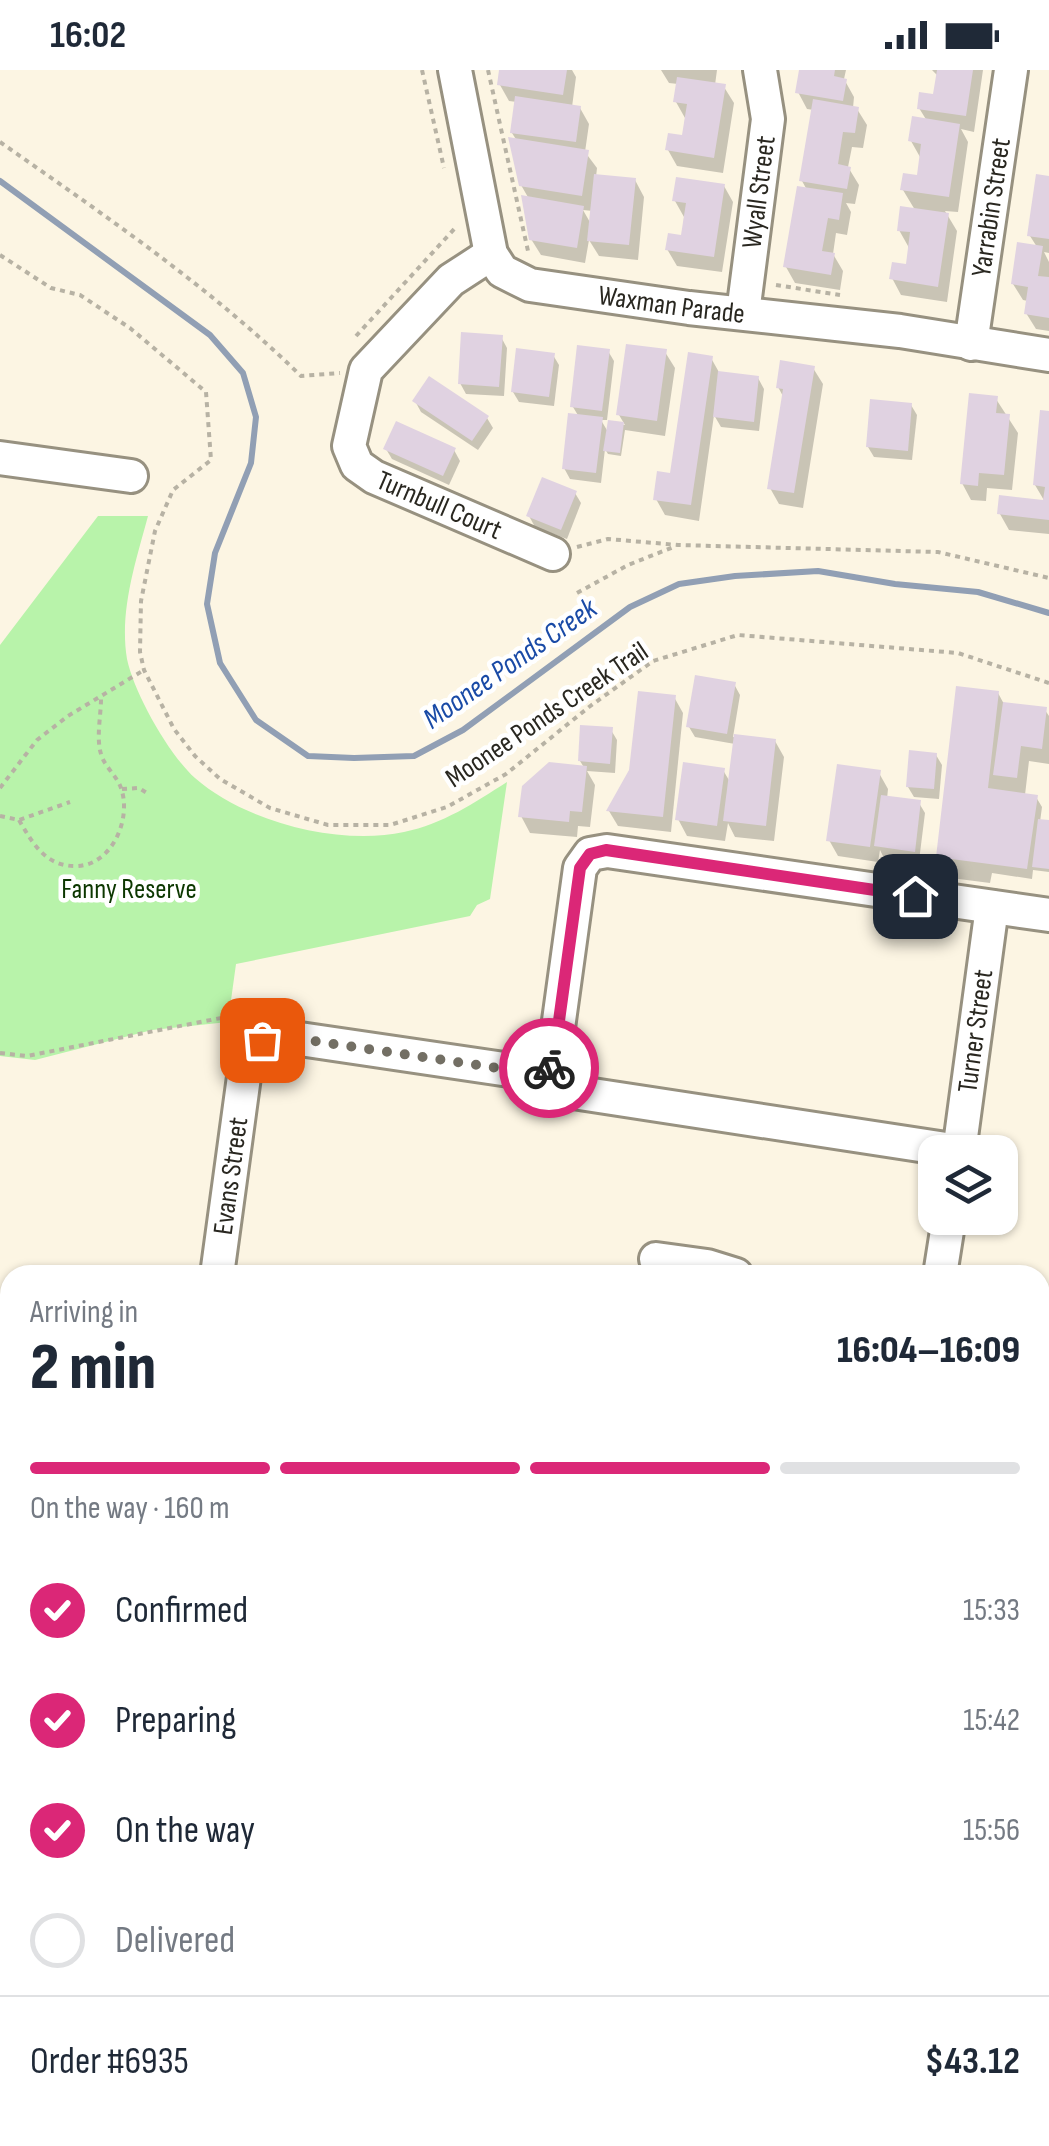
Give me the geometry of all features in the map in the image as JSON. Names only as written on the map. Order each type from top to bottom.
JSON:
[{"type":"street","points":[[455,70],[491,254],[502,272],[530,285]]},
{"type":"street","name":"Wyall Street","points":[[743,313],[768,119],[760,70]]},
{"type":"street","name":"Yarrabin Street","points":[[971,344],[1010,70]]},
{"type":"street","name":"Turnbull Court","points":[[491,254],[451,280],[366,370],[349,446],[356,465],[374,477],[553,554]]},
{"type":"street","name":"Waxman Parade","points":[[530,285],[900,331],[1049,355]]},
{"type":"street","points":[[0,458],[131,476]]},
{"type":"street","points":[[918,1146],[573,1092],[539,1074],[552,1065],[554,1057],[580,868],[590,854],[598,851],[1049,915]]},
{"type":"street","name":"Turner Street","points":[[961,1135],[992,906]]},
{"type":"street","name":"Evans Street","points":[[218,1265],[246,1062],[262,1040],[293,1038],[539,1074]]},
{"type":"street","points":[[942,1265],[946,1235]]},
{"type":"street","points":[[656,1258],[701,1265]]},
{"type":"path","points":[[422,70],[445,172]]},
{"type":"path","points":[[488,70],[532,264],[530,285]]},
{"type":"path","points":[[0,142],[129,232],[301,376],[350,372],[364,377]]},
{"type":"path","points":[[356,336],[457,226]]},
{"type":"path","name":"Moonee Ponds Creek Trail","points":[[0,255],[51,288],[80,295],[130,328],[206,392],[211,460],[173,490],[155,531],[145,569],[140,630],[144,670],[174,729],[195,756],[220,779],[270,808],[328,825],[390,825],[447,807],[506,774],[588,707],[653,661],[738,635],[958,653],[1049,683]]},
{"type":"path","points":[[769,284],[842,295]]},
{"type":"path","points":[[553,554],[608,539],[678,545],[938,552],[1049,578]]},
{"type":"path","points":[[577,593],[628,565],[678,545]]},
{"type":"path","points":[[1,788],[37,740],[68,716],[144,670]]},
{"type":"path","points":[[19,820],[44,858],[72,866],[103,857],[121,828],[122,788],[100,754],[100,699]]},
{"type":"path","points":[[122,788],[139,788],[147,793]]},
{"type":"path","points":[[0,816],[19,820],[70,802]]},
{"type":"path","points":[[0,1053],[27,1056],[231,1016]]},
{"type":"green space","name":"Fanny Reserve","points":[[98,516],[148,516],[127,605],[127,659],[154,723],[195,778],[216,794],[266,818],[322,833],[351,836],[378,836],[432,824],[507,782],[490,899],[477,905],[470,916],[236,964],[228,1022],[152,1030],[35,1060],[0,1056],[0,645]]},
{"type":"building","points":[[499,70],[567,70],[563,95],[497,85]]},
{"type":"building","points":[[799,70],[835,70],[834,76],[847,79],[843,101],[795,93]]},
{"type":"building","points":[[937,70],[973,70],[966,116],[917,109],[919,92],[933,94]]},
{"type":"building","points":[[677,77],[726,84],[714,158],[665,150],[668,133],[682,135],[687,104],[673,102]]},
{"type":"building","points":[[515,96],[581,106],[576,142],[510,133]]},
{"type":"building","points":[[813,99],[859,107],[855,133],[843,132],[838,164],[851,167],[847,189],[799,181]]},
{"type":"building","points":[[912,116],[960,124],[949,197],[900,190],[903,173],[917,175],[921,144],[908,141]]},
{"type":"building","points":[[508,137],[589,150],[582,196],[519,186]]},
{"type":"building","points":[[594,174],[636,178],[629,245],[587,241]]},
{"type":"building","points":[[1036,174],[1049,176],[1049,239],[1027,236]]},
{"type":"building","points":[[676,177],[725,184],[714,257],[665,250],[668,233],[681,235],[686,203],[672,201]]},
{"type":"building","points":[[797,186],[843,193],[839,220],[828,218],[822,251],[835,253],[831,275],[783,267]]},
{"type":"building","points":[[521,195],[584,206],[577,248],[529,240]]},
{"type":"building","points":[[900,206],[949,213],[938,287],[889,279],[892,262],[906,264],[910,232],[897,231]]},
{"type":"building","points":[[1017,242],[1043,246],[1038,276],[1049,277],[1049,318],[1024,314],[1028,287],[1011,284]]},
{"type":"building","points":[[461,332],[503,335],[499,387],[458,384]]},
{"type":"building","points":[[626,344],[667,349],[657,421],[616,415]]},
{"type":"building","points":[[577,345],[610,349],[602,411],[570,407]]},
{"type":"building","points":[[516,348],[555,353],[549,397],[511,392]]},
{"type":"building","points":[[688,352],[713,356],[691,505],[653,500],[657,471],[670,473]]},
{"type":"building","points":[[780,360],[815,366],[794,493],[767,489],[783,389],[776,388]]},
{"type":"building","points":[[718,371],[759,376],[754,422],[713,417]]},
{"type":"building","points":[[429,376],[489,416],[472,441],[412,401]]},
{"type":"building","points":[[969,393],[998,396],[996,413],[1010,414],[1004,475],[979,473],[978,486],[960,484]]},
{"type":"building","points":[[870,399],[912,403],[908,451],[866,447]]},
{"type":"building","points":[[1040,410],[1049,411],[1049,520],[997,514],[999,495],[1043,500],[1045,487],[1033,485]]},
{"type":"building","points":[[568,413],[603,417],[596,473],[562,469]]},
{"type":"building","points":[[608,420],[624,422],[620,453],[603,451]]},
{"type":"building","points":[[396,421],[456,448],[443,476],[383,449]]},
{"type":"building","points":[[542,477],[577,491],[561,530],[526,516]]},
{"type":"building","points":[[695,675],[736,682],[727,734],[686,727]]},
{"type":"building","points":[[956,686],[999,691],[988,788],[1038,795],[1027,869],[936,857]]},
{"type":"building","points":[[638,691],[676,695],[663,817],[606,811],[629,770]]},
{"type":"building","points":[[1003,702],[1047,707],[1042,749],[1021,746],[1017,778],[993,775]]},
{"type":"building","points":[[580,725],[613,727],[610,764],[578,761]]},
{"type":"building","points":[[734,734],[776,739],[766,826],[723,821]]},
{"type":"building","points":[[909,750],[937,753],[934,789],[906,787]]},
{"type":"building","points":[[549,762],[587,766],[582,812],[570,811],[569,822],[518,817],[522,786]]},
{"type":"building","points":[[683,762],[725,768],[717,826],[675,820]]},
{"type":"building","points":[[837,764],[881,770],[870,847],[826,841]]},
{"type":"building","points":[[881,795],[921,800],[915,852],[874,846]]},
{"type":"building","points":[[1038,819],[1049,820],[1049,869],[1032,867]]},
{"type":"waterway","name":"Moonee Ponds Creek","points":[[0,181],[210,335],[243,373],[256,417],[251,463],[215,553],[207,604],[220,663],[256,720],[308,756],[414,756],[463,730],[630,607],[679,584],[818,571],[978,592],[1049,613]]},
{"type":"way so far","points":[[262,1040],[293,1038],[539,1074],[549,1068]]},
{"type":"route","points":[[549,1068],[554,1057],[580,868],[590,854],[606,850],[915,896]]}]
